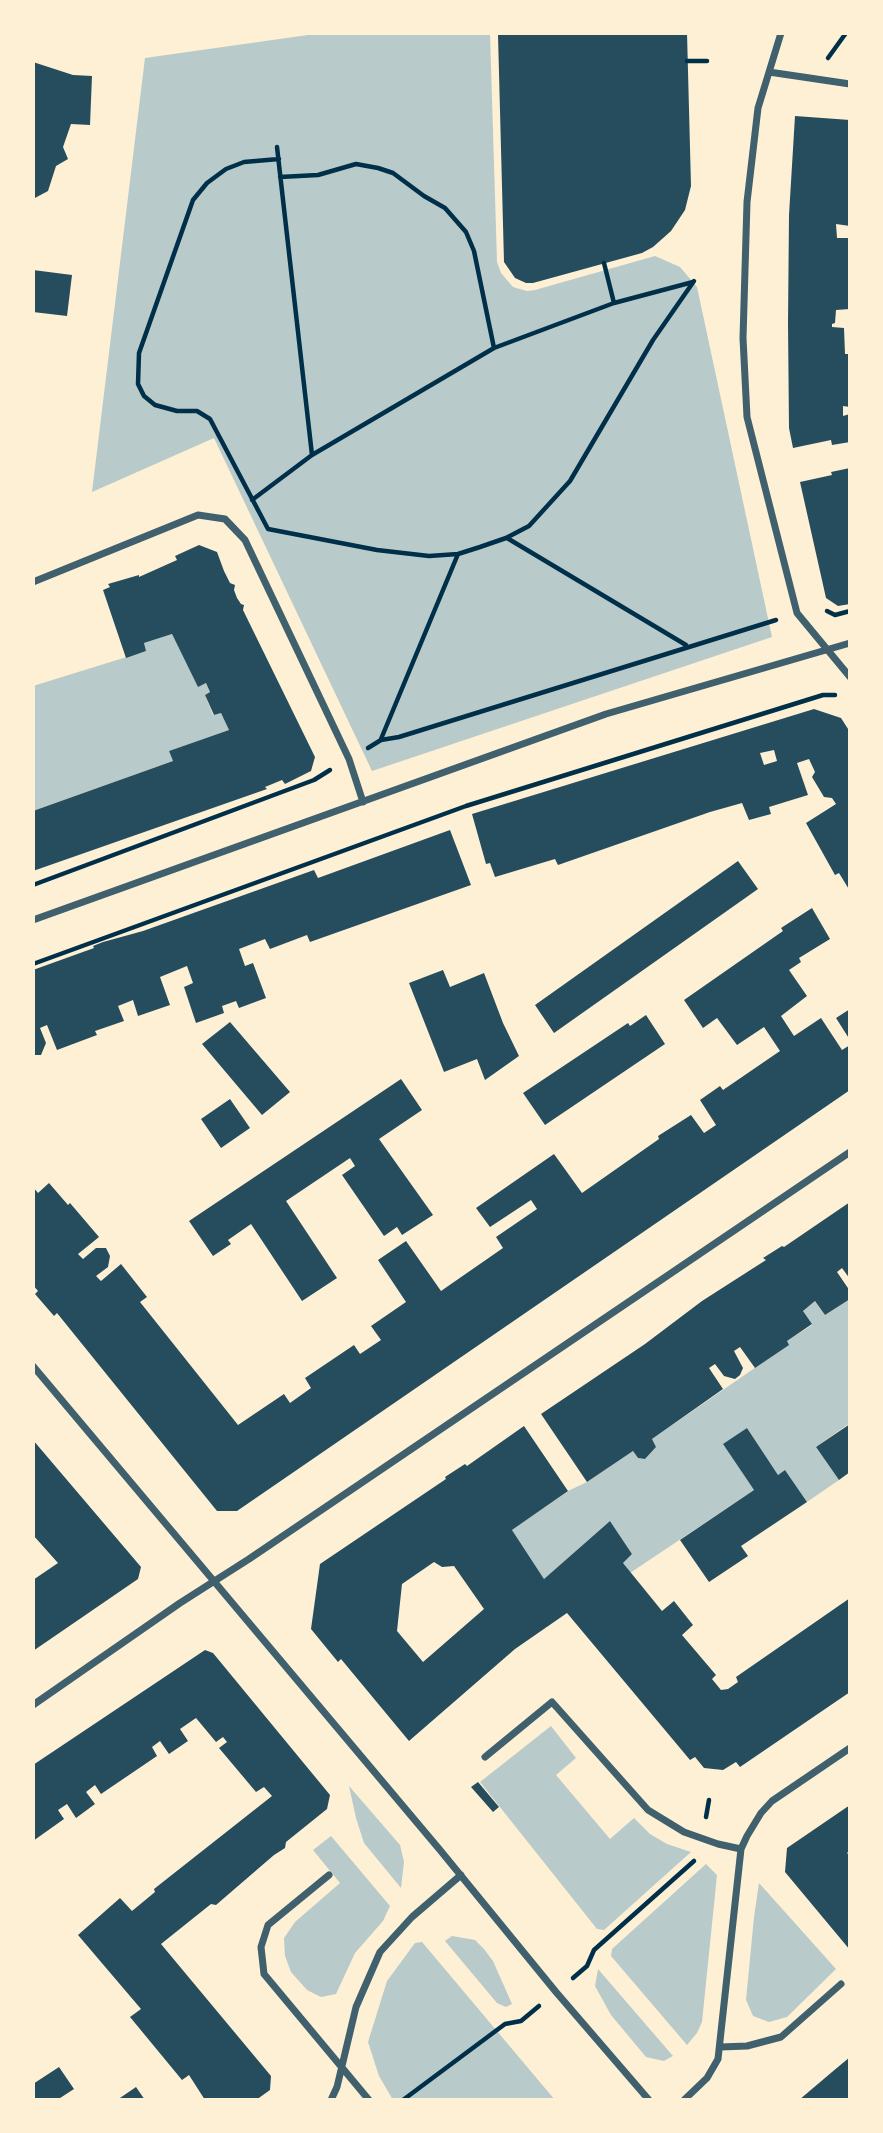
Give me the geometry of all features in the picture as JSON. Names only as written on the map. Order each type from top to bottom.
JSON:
[{"type":"street","points":[[781,33],[758,108],[747,202],[743,338],[747,417],[797,613],[850,677]]},
{"type":"street","points":[[769,72],[850,84]]},
{"type":"street","points":[[33,582],[198,515],[225,519],[245,540],[349,759],[363,802]]},
{"type":"street","points":[[33,920],[606,714],[850,643]]},
{"type":"street","points":[[33,1705],[850,1152]]},
{"type":"street","points":[[33,1366],[649,2100]]},
{"type":"street","points":[[485,1757],[552,1702],[648,1810],[684,1832],[741,1849]]},
{"type":"street","points":[[684,2100],[713,2070],[720,2047],[741,1849],[753,1824],[772,1801],[850,1748]]},
{"type":"street","points":[[329,1875],[268,1925],[261,1947],[264,1974],[369,2100]]},
{"type":"street","points":[[331,2100],[337,2087],[356,2007],[380,1952],[412,1917],[461,1875]]},
{"type":"street","points":[[720,2047],[747,2046],[781,2037],[841,1984]]},
{"type":"path","points":[[827,60],[846,33]]},
{"type":"path","points":[[687,61],[706,61]]},
{"type":"path","points":[[277,147],[312,455]]},
{"type":"path","points":[[252,500],[312,455],[494,348],[614,303],[694,281],[653,340],[570,481],[551,505],[529,526],[506,538],[458,554],[429,556],[404,554],[268,529],[252,500],[210,419],[197,411],[177,411],[155,404],[144,396],[138,384],[139,353],[193,200],[207,183],[226,169],[244,162],[279,159]]},
{"type":"path","points":[[280,177],[318,175],[356,164],[378,167],[393,173],[424,197],[445,208],[466,232],[474,251],[494,348]]},
{"type":"path","points":[[604,263],[614,303]]},
{"type":"path","points":[[506,538],[687,646]]},
{"type":"path","points":[[381,740],[458,554]]},
{"type":"path","points":[[820,607],[835,615],[850,611]]},
{"type":"path","points":[[371,746],[381,740],[399,737],[767,622]]},
{"type":"path","points":[[33,964],[467,806],[823,695],[835,695]]},
{"type":"path","points":[[33,885],[314,780],[328,771]]},
{"type":"path","points":[[576,1976],[587,1966],[594,1950],[701,1856]]},
{"type":"path","points":[[403,2100],[505,2024],[521,2021],[537,2007]]},
{"type":"shaded area","points":[[322,33],[490,33],[497,262],[501,273],[513,287],[535,290],[655,256],[680,267],[697,287],[772,637],[372,771],[214,438],[92,492],[145,58]]},
{"type":"shaded area","points":[[172,634],[198,686],[206,683],[210,692],[205,695],[213,715],[221,713],[229,730],[169,751],[173,761],[33,811],[33,686],[146,651],[144,643]]},
{"type":"shaded area","points":[[850,1299],[850,1423],[816,1447],[839,1480],[807,1502],[785,1470],[778,1475],[747,1428],[724,1445],[754,1490],[630,1573],[623,1563],[632,1554],[610,1521],[544,1579],[512,1530],[633,1451],[638,1458],[645,1459],[656,1447],[652,1439],[788,1345],[787,1341],[812,1325],[803,1311],[815,1301],[825,1315]]},
{"type":"shaded area","points":[[551,1726],[576,1758],[556,1775],[610,1839],[634,1818],[650,1834],[667,1844],[691,1852],[604,1930],[597,1929],[480,1782]]},
{"type":"shaded area","points":[[349,1786],[400,1845],[404,1862],[401,1888],[364,1843]]},
{"type":"shaded area","points":[[331,1836],[390,1906],[383,1921],[355,1953],[336,1994],[321,1997],[307,1990],[291,1972],[285,1956],[284,1938],[295,1922],[340,1883],[313,1850]]},
{"type":"shaded area","points":[[706,1864],[717,1875],[702,2022],[687,2045],[611,1956],[612,1949]]},
{"type":"shaded area","points":[[759,1883],[836,1969],[787,2017],[769,2022],[753,2016],[746,2000]]},
{"type":"shaded area","points":[[452,1936],[475,1940],[484,1949],[493,1961],[512,2004],[506,2007],[497,2003],[445,1941]]},
{"type":"shaded area","points":[[422,1942],[555,2100],[393,2100],[379,2076],[368,2042],[387,1981],[415,1943]]},
{"type":"shaded area","points":[[598,1969],[673,2056],[664,2061],[646,2057],[611,2015],[595,1986]]},
{"type":"building","points":[[687,33],[691,186],[685,210],[671,231],[653,247],[642,253],[526,283],[515,278],[504,262],[498,35]]},
{"type":"building","points":[[33,62],[73,75],[92,76],[90,125],[71,124],[63,147],[68,159],[56,166],[48,191],[33,199]]},
{"type":"building","points":[[795,116],[850,120],[850,226],[836,224],[837,238],[850,238],[850,309],[836,310],[832,327],[844,328],[845,354],[850,354],[850,407],[843,406],[843,416],[850,414],[850,442],[832,445],[831,440],[793,448],[789,428],[788,323],[789,215]]},
{"type":"building","points":[[33,270],[72,275],[67,316],[33,312]]},
{"type":"building","points":[[850,468],[850,604],[838,606],[826,598],[800,482]]},
{"type":"building","points":[[199,545],[217,552],[230,583],[235,585],[237,598],[244,605],[243,610],[315,757],[311,771],[285,784],[282,780],[265,787],[267,789],[33,871],[33,811],[173,761],[169,751],[229,730],[221,713],[214,715],[205,695],[210,692],[206,683],[198,687],[172,634],[144,643],[146,651],[126,658],[103,590],[110,587],[108,584],[139,577],[177,560],[175,556]]},
{"type":"building","points":[[814,709],[841,718],[850,732],[850,891],[839,873],[835,875],[806,823],[836,804],[832,798],[824,797],[812,777],[815,772],[809,759],[797,763],[808,795],[769,807],[771,814],[749,820],[742,803],[558,865],[555,859],[495,877],[490,863],[486,864],[472,814]],"holes":[[[774,750],[777,761],[764,765],[760,753]]]},
{"type":"building","points":[[450,830],[471,885],[310,942],[307,935],[270,949],[265,939],[239,949],[245,966],[253,963],[266,998],[239,1008],[236,1001],[222,1006],[224,1013],[196,1023],[184,987],[193,983],[187,966],[160,977],[170,1005],[138,1016],[133,1000],[118,1006],[124,1021],[95,1031],[97,1035],[57,1050],[47,1025],[40,1028],[46,1043],[41,1055],[33,1055],[33,970],[94,948],[93,946],[103,942],[143,931],[314,870],[318,878]]},
{"type":"building","points":[[738,861],[758,889],[554,1033],[535,1005]]},
{"type":"building","points":[[812,908],[830,939],[799,958],[801,962],[789,970],[807,996],[781,1016],[794,1036],[821,1018],[842,1050],[850,1045],[850,1090],[237,1511],[217,1511],[57,1313],[54,1316],[35,1294],[38,1291],[33,1285],[33,1187],[38,1193],[49,1183],[99,1237],[78,1254],[83,1259],[96,1248],[106,1248],[110,1256],[108,1267],[96,1276],[101,1281],[121,1264],[147,1297],[140,1302],[238,1425],[284,1394],[290,1403],[311,1388],[305,1378],[354,1345],[360,1354],[381,1340],[371,1326],[406,1302],[378,1260],[406,1241],[441,1291],[503,1248],[496,1237],[537,1209],[531,1200],[490,1227],[476,1208],[554,1154],[582,1193],[659,1139],[658,1136],[691,1115],[704,1133],[716,1125],[700,1100],[720,1086],[723,1090],[780,1051],[764,1027],[737,1045],[717,1018],[703,1028],[684,1000]]},
{"type":"building","points":[[443,970],[450,987],[484,973],[519,1056],[485,1080],[477,1059],[444,1072],[409,983]]},
{"type":"building","points":[[850,1009],[850,1040],[836,1018]]},
{"type":"building","points":[[646,1015],[665,1044],[545,1125],[523,1093],[628,1023],[630,1026]]},
{"type":"building","points":[[230,1022],[290,1092],[262,1115],[202,1044]]},
{"type":"building","points":[[401,1079],[422,1110],[379,1139],[433,1215],[402,1235],[397,1227],[384,1236],[342,1175],[355,1166],[350,1158],[286,1201],[337,1278],[302,1301],[251,1224],[228,1240],[231,1244],[213,1256],[189,1221]]},
{"type":"building","points":[[230,1099],[250,1128],[221,1148],[201,1119]]},
{"type":"building","points":[[850,1202],[850,1279],[842,1268],[837,1272],[850,1291],[850,1299],[825,1315],[815,1301],[803,1311],[812,1324],[787,1341],[789,1345],[755,1368],[740,1347],[734,1351],[743,1368],[735,1379],[724,1376],[715,1364],[709,1368],[723,1389],[652,1439],[656,1447],[645,1459],[638,1458],[633,1451],[587,1482],[541,1414],[645,1344],[702,1301],[766,1260],[763,1258],[784,1247]]},
{"type":"building","points":[[850,1424],[850,1472],[839,1480],[816,1447]]},
{"type":"building","points":[[524,1426],[568,1491],[512,1530],[544,1579],[610,1521],[632,1554],[623,1563],[662,1611],[674,1601],[693,1625],[682,1635],[716,1675],[712,1679],[721,1690],[738,1682],[736,1677],[850,1598],[850,1692],[740,1767],[736,1762],[723,1770],[704,1768],[695,1757],[690,1760],[567,1613],[515,1649],[409,1741],[341,1659],[338,1662],[311,1629],[320,1564],[446,1479],[445,1477],[465,1464],[467,1466]],"holes":[[[434,1562],[442,1567],[454,1566],[484,1609],[423,1662],[397,1631],[402,1584]]]},
{"type":"building","points":[[747,1428],[778,1475],[785,1470],[807,1502],[741,1546],[748,1556],[709,1582],[680,1540],[754,1490],[723,1444]]},
{"type":"building","points":[[33,1440],[141,1567],[138,1579],[33,1651],[33,1580],[58,1563],[33,1535]]},
{"type":"building","points":[[205,1650],[213,1653],[330,1795],[327,1809],[286,1842],[285,1848],[216,1905],[211,1904],[161,1944],[271,2076],[270,2090],[256,2100],[205,2100],[189,2075],[182,2080],[130,2017],[141,2009],[78,1935],[120,1898],[132,1911],[155,1892],[154,1889],[272,1796],[264,1787],[256,1792],[219,1748],[227,1742],[223,1737],[216,1742],[196,1718],[180,1729],[188,1741],[169,1754],[160,1741],[152,1747],[157,1756],[101,1794],[95,1785],[86,1792],[95,1804],[76,1818],[67,1804],[58,1810],[64,1819],[33,1841],[33,1765]]},
{"type":"building","points":[[478,1782],[499,1807],[493,1812],[471,1787]]},
{"type":"building","points":[[850,1805],[850,1850],[847,1853],[850,1856],[850,1950],[785,1872],[787,1848]]},
{"type":"building","points":[[850,2057],[850,2100],[799,2100],[832,2072]]},
{"type":"building","points":[[59,2067],[74,2089],[57,2100],[33,2100],[33,2084]]},
{"type":"building","points":[[136,2087],[145,2100],[117,2100]]}]
